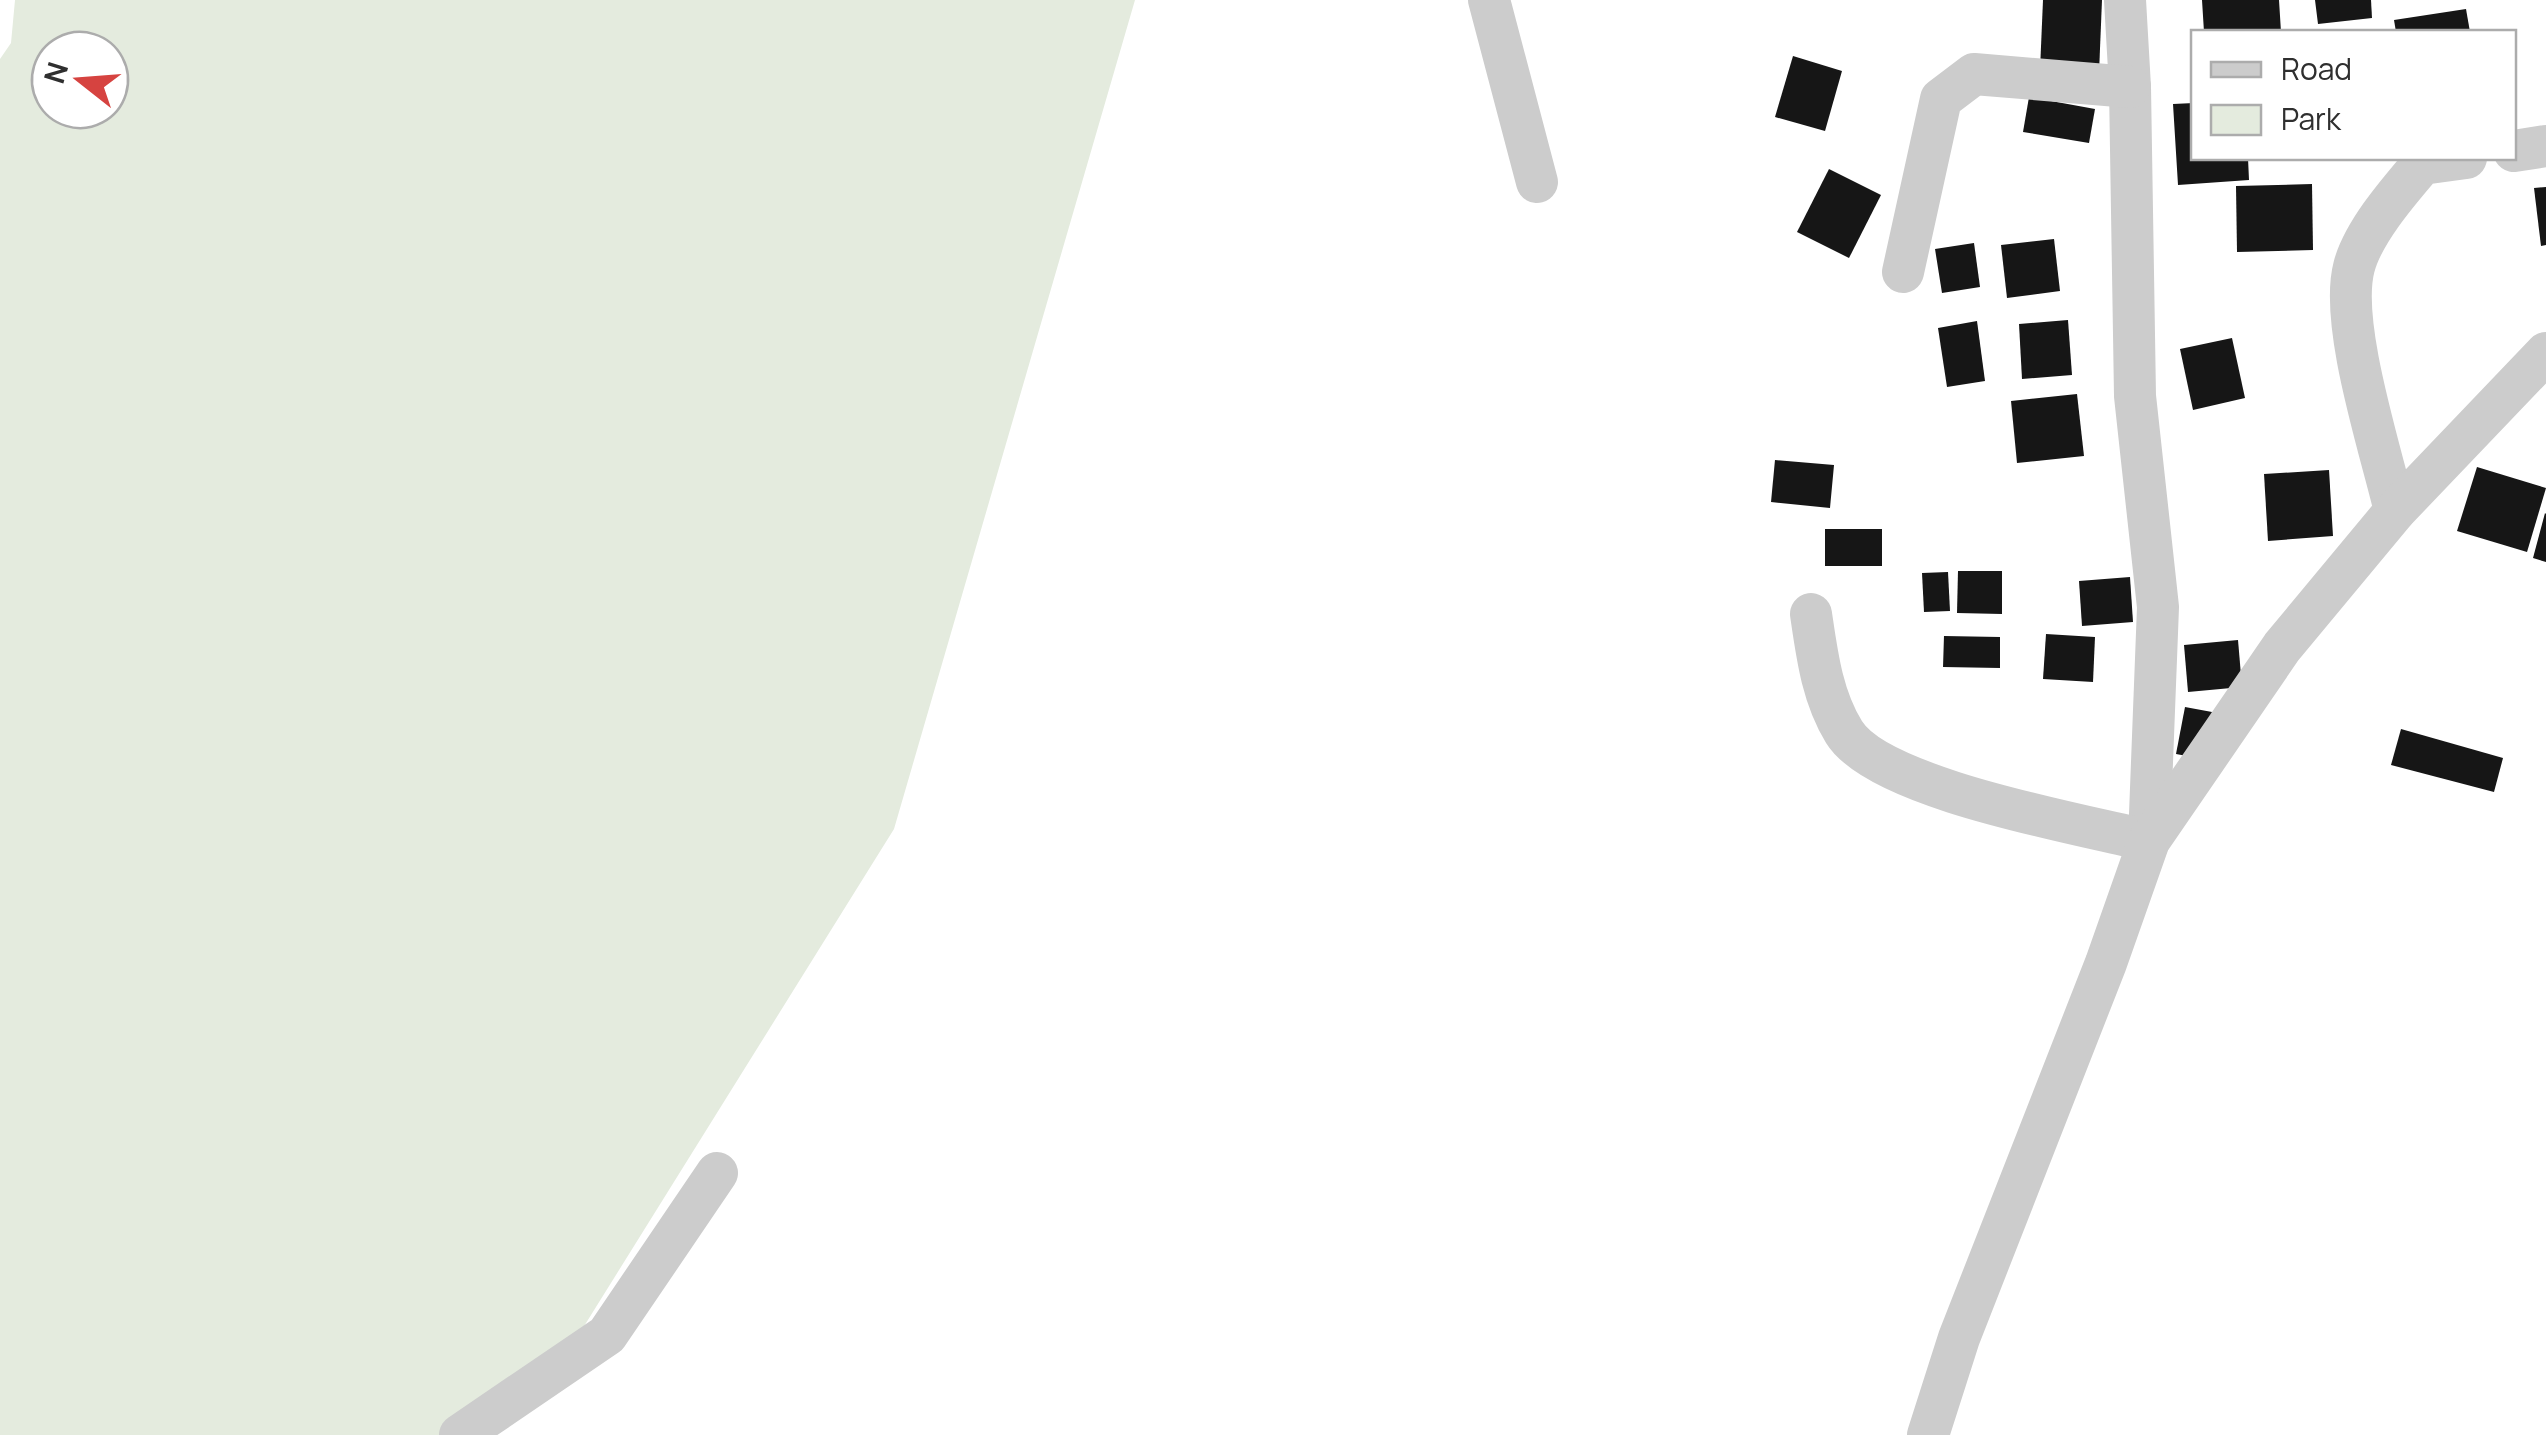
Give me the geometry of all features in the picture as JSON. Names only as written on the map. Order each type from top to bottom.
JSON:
[{"type":"street","points":[[1489,0],[1537,182]]},
{"type":"street","points":[[2125,0],[2135,396],[2158,607],[2149,841]]},
{"type":"street","points":[[1903,272],[1941,99],[1974,74],[2130,87]]},
{"type":"street","points":[[2516,151],[2546,146]]},
{"type":"street","points":[[2395,512],[2350,322],[2354,266],[2384,210],[2422,164],[2451,160]]},
{"type":"street","points":[[1928,1435],[1958,1338],[2106,963],[2149,841],[2282,647],[2395,512],[2546,353]]},
{"type":"street","points":[[1811,614],[1820,678],[1845,734],[1880,764],[1926,785],[2149,841]]},
{"type":"street","points":[[460,1435],[607,1335],[717,1172]]},
{"type":"green space","points":[[15,0],[1135,0],[894,829],[543,1392],[441,1435],[0,1435],[0,59],[11,43]]},
{"type":"building","points":[[2043,0],[2102,0],[2099,73],[2040,70]]},
{"type":"building","points":[[2202,0],[2279,0],[2281,30],[2204,30]]},
{"type":"building","points":[[2315,0],[2371,0],[2372,18],[2318,24]]},
{"type":"building","points":[[2466,9],[2470,30],[2396,30],[2394,20]]},
{"type":"building","points":[[1793,56],[1842,71],[1825,131],[1775,117]]},
{"type":"building","points":[[2029,97],[2095,109],[2089,143],[2023,132]]},
{"type":"building","points":[[2191,103],[2191,160],[2248,160],[2249,180],[2178,185],[2173,104]]},
{"type":"building","points":[[1829,169],[1881,195],[1849,258],[1797,232]]},
{"type":"building","points":[[2312,184],[2313,250],[2237,252],[2236,186]]},
{"type":"building","points":[[2546,187],[2546,245],[2541,246],[2534,188]]},
{"type":"building","points":[[2054,239],[2060,291],[2007,298],[2001,245]]},
{"type":"building","points":[[1974,243],[1980,287],[1942,293],[1935,249]]},
{"type":"building","points":[[2068,320],[2072,375],[2022,379],[2019,324]]},
{"type":"building","points":[[1977,321],[1985,381],[1947,387],[1938,328]]},
{"type":"building","points":[[2232,338],[2245,398],[2193,410],[2180,349]]},
{"type":"building","points":[[2077,394],[2084,456],[2017,463],[2011,401]]},
{"type":"building","points":[[1775,460],[1834,465],[1830,508],[1771,502]]},
{"type":"building","points":[[2477,467],[2546,488],[2527,552],[2457,531]]},
{"type":"building","points":[[2329,470],[2333,536],[2268,541],[2264,474]]},
{"type":"building","points":[[2546,514],[2546,562],[2533,558]]},
{"type":"building","points":[[1825,529],[1882,529],[1882,566],[1825,566]]},
{"type":"building","points":[[1958,571],[2002,571],[2002,614],[1957,613]]},
{"type":"building","points":[[1948,572],[1950,611],[1924,612],[1922,573]]},
{"type":"building","points":[[2130,577],[2133,622],[2082,626],[2079,581]]},
{"type":"building","points":[[2046,634],[2095,637],[2093,682],[2043,679]]},
{"type":"building","points":[[1944,636],[2000,637],[2000,668],[1943,667]]},
{"type":"building","points":[[2238,640],[2242,687],[2188,692],[2184,645]]},
{"type":"building","points":[[2185,707],[2212,712],[2203,759],[2176,754]]},
{"type":"building","points":[[2401,729],[2503,758],[2494,792],[2391,765]]}]
